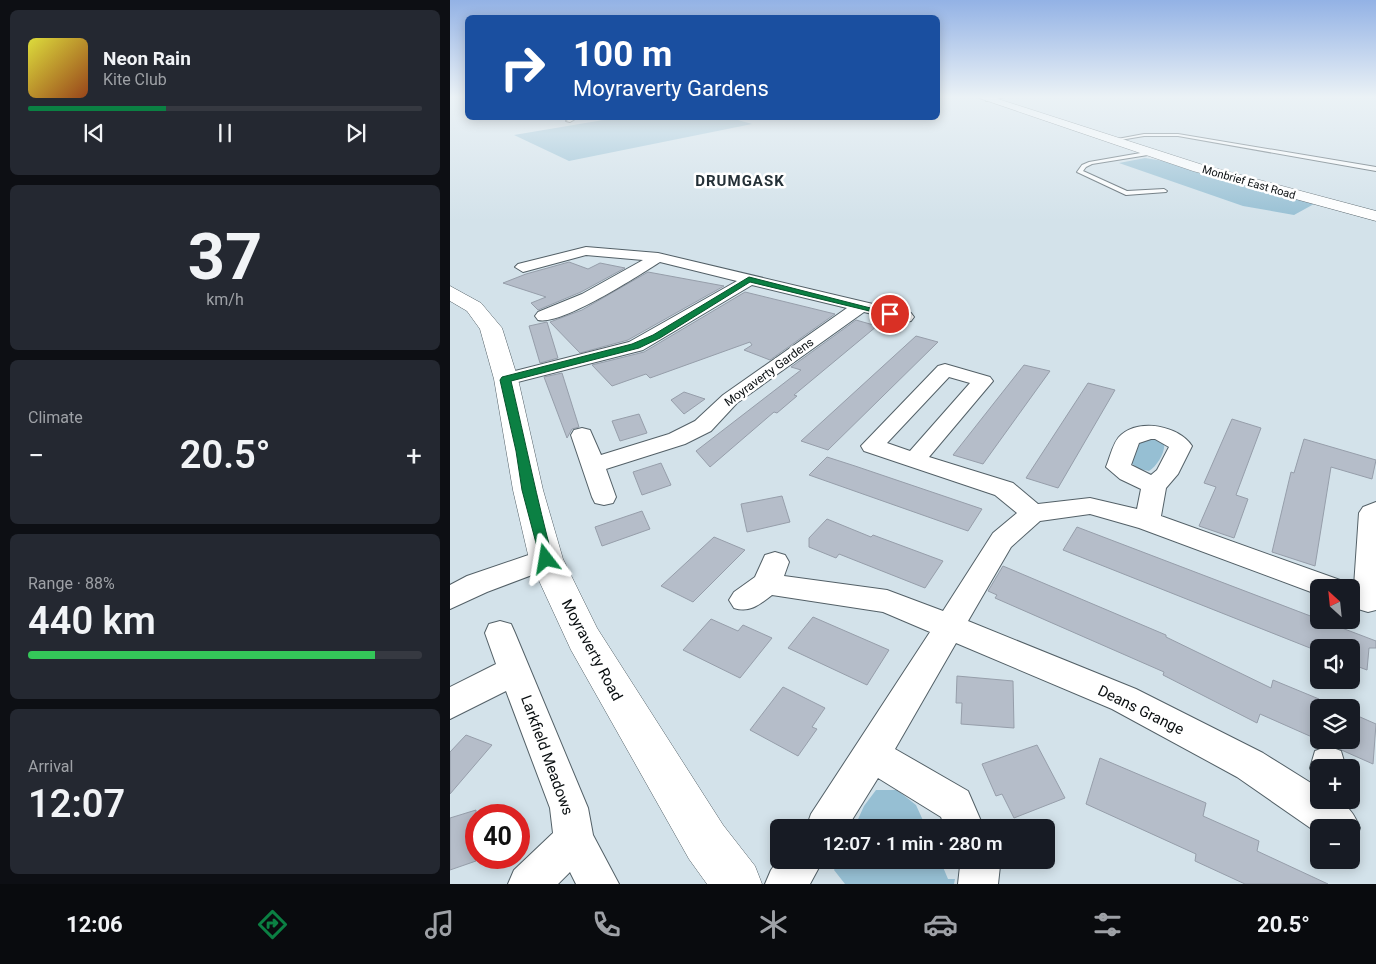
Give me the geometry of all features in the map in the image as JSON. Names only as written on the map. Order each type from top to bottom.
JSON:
[{"type":"street","name":"Monbrief East Road","points":[[1109,138],[1262,187],[1376,216]]},
{"type":"street","points":[[523,267],[586,251],[658,258],[905,317]]},
{"type":"street","points":[[544,316],[563,310],[627,277],[658,258]]},
{"type":"street","points":[[506,380],[636,346],[749,280]]},
{"type":"street","name":"Moyraverty Road","points":[[450,292],[474,308],[491,328],[506,380],[522,451],[528,490],[546,559],[584,639],[620,702],[706,842],[737,884]]},
{"type":"street","name":"Moyraverty Gardens","points":[[594,465],[677,439],[702,426],[730,399],[760,376],[789,358],[860,307]]},
{"type":"street","points":[[563,310],[580,317]]},
{"type":"street","points":[[914,460],[983,380],[945,370],[872,446],[914,460],[1004,489],[1033,513]]},
{"type":"street","points":[[582,435],[604,497]]},
{"type":"street","points":[[1147,521],[1154,485]]},
{"type":"street","points":[[831,819],[1002,540],[1033,513],[1090,506],[1147,521],[1310,581]]},
{"type":"street","points":[[1365,600],[1372,513],[1376,511]]},
{"type":"street","points":[[450,598],[477,584],[546,559]]},
{"type":"street","name":"Deans Grange","points":[[762,582],[887,601],[1124,699],[1250,765],[1332,819]]},
{"type":"street","name":"Larkfield Meadows","points":[[500,634],[569,808],[574,841],[600,884]]},
{"type":"street","points":[[450,704],[515,670]]},
{"type":"street","points":[[872,754],[955,804],[961,819]]},
{"type":"street","points":[[528,884],[574,841]]},
{"type":"street","points":[[785,884],[796,869]]},
{"type":"street","points":[[978,884],[980,869]]},
{"type":"lane","points":[[1114,140],[1124,138]]},
{"type":"lane","points":[[1197,138],[1376,169]]},
{"type":"lane","points":[[1152,153],[1091,164],[1084,166],[1080,172],[1126,193],[1164,190]]},
{"type":"shaded area","points":[[521,138],[682,138],[569,161]]},
{"type":"shaded area","points":[[1145,158],[1164,161],[1314,204],[1294,215],[1243,206],[1119,163]]},
{"type":"shaded area","points":[[1156,437],[1164,442],[1164,450],[1160,458],[1149,471],[1139,469],[1131,463],[1140,440]]},
{"type":"shaded area","points":[[876,790],[897,790],[916,805],[922,819],[858,819],[864,806]]},
{"type":"shaded area","points":[[944,869],[948,879],[955,879],[954,884],[845,884],[834,870]]},
{"type":"building","points":[[569,262],[588,269],[600,263],[625,268],[581,292],[538,310],[531,303],[546,297],[503,283],[526,274]]},
{"type":"building","points":[[648,272],[724,286],[628,340],[580,353],[550,322],[582,310]]},
{"type":"building","points":[[745,292],[835,314],[770,360],[744,350],[752,345],[750,342],[650,378],[646,374],[612,386],[592,365],[644,352]]},
{"type":"building","points":[[856,320],[877,326],[794,395],[797,396],[777,413],[774,412],[710,467],[696,451],[801,370],[791,367]]},
{"type":"building","points":[[547,322],[558,358],[540,363],[529,326]]},
{"type":"building","points":[[916,336],[938,342],[828,450],[801,441]]},
{"type":"building","points":[[1024,365],[1050,371],[983,464],[953,455]]},
{"type":"building","points":[[562,373],[579,427],[572,429],[567,438],[544,377]]},
{"type":"building","points":[[1088,383],[1115,390],[1058,488],[1026,478]]},
{"type":"building","points":[[684,392],[705,399],[684,414],[671,400]]},
{"type":"building","points":[[639,414],[647,433],[620,441],[612,421]]},
{"type":"building","points":[[1232,419],[1261,428],[1236,495],[1248,499],[1234,538],[1199,526],[1216,487],[1204,483]]},
{"type":"building","points":[[1304,439],[1376,460],[1372,479],[1331,467],[1315,566],[1272,552],[1291,472],[1294,473]]},
{"type":"building","points":[[827,457],[982,509],[968,531],[809,475]]},
{"type":"building","points":[[661,463],[671,485],[642,495],[633,472]]},
{"type":"building","points":[[782,496],[790,522],[747,532],[741,504]]},
{"type":"building","points":[[642,511],[650,529],[602,546],[595,527]]},
{"type":"building","points":[[827,519],[871,537],[873,535],[943,561],[925,588],[839,554],[836,558],[809,547],[809,538]]},
{"type":"building","points":[[1077,527],[1310,616],[1310,629],[1345,629],[1376,641],[1376,648],[1369,648],[1367,670],[1360,667],[1360,639],[1310,639],[1310,648],[1063,550]]},
{"type":"building","points":[[714,537],[745,550],[693,602],[661,586]]},
{"type":"building","points":[[1003,566],[1166,635],[1166,637],[1271,688],[1273,680],[1319,699],[1310,699],[1310,736],[1260,714],[1257,723],[1163,675],[1164,672],[995,598],[997,595],[988,591]]},
{"type":"building","points":[[813,617],[889,650],[867,685],[788,648]]},
{"type":"building","points":[[711,619],[738,631],[743,625],[772,638],[740,678],[683,650]]},
{"type":"building","points":[[957,676],[1013,681],[1014,728],[961,724],[962,703],[956,703]]},
{"type":"building","points":[[783,687],[825,708],[812,727],[817,729],[798,756],[750,730]]},
{"type":"building","points":[[1360,717],[1376,724],[1373,764],[1339,749],[1360,749]]},
{"type":"building","points":[[466,735],[492,745],[450,794],[450,752]]},
{"type":"building","points":[[1037,745],[1065,798],[1014,818],[1002,794],[996,796],[982,764]]},
{"type":"building","points":[[1100,758],[1206,803],[1203,816],[1259,841],[1257,851],[1328,884],[1245,884],[1195,861],[1196,854],[1086,804]]},
{"type":"building","points":[[465,813],[465,865],[450,870],[450,818]]},
{"type":"district","name":"DRUMGASK","points":[[740,181]]},
{"type":"route","points":[[546,559],[528,490],[522,451],[506,380],[605,356],[636,346],[749,280],[890,314]]}]
